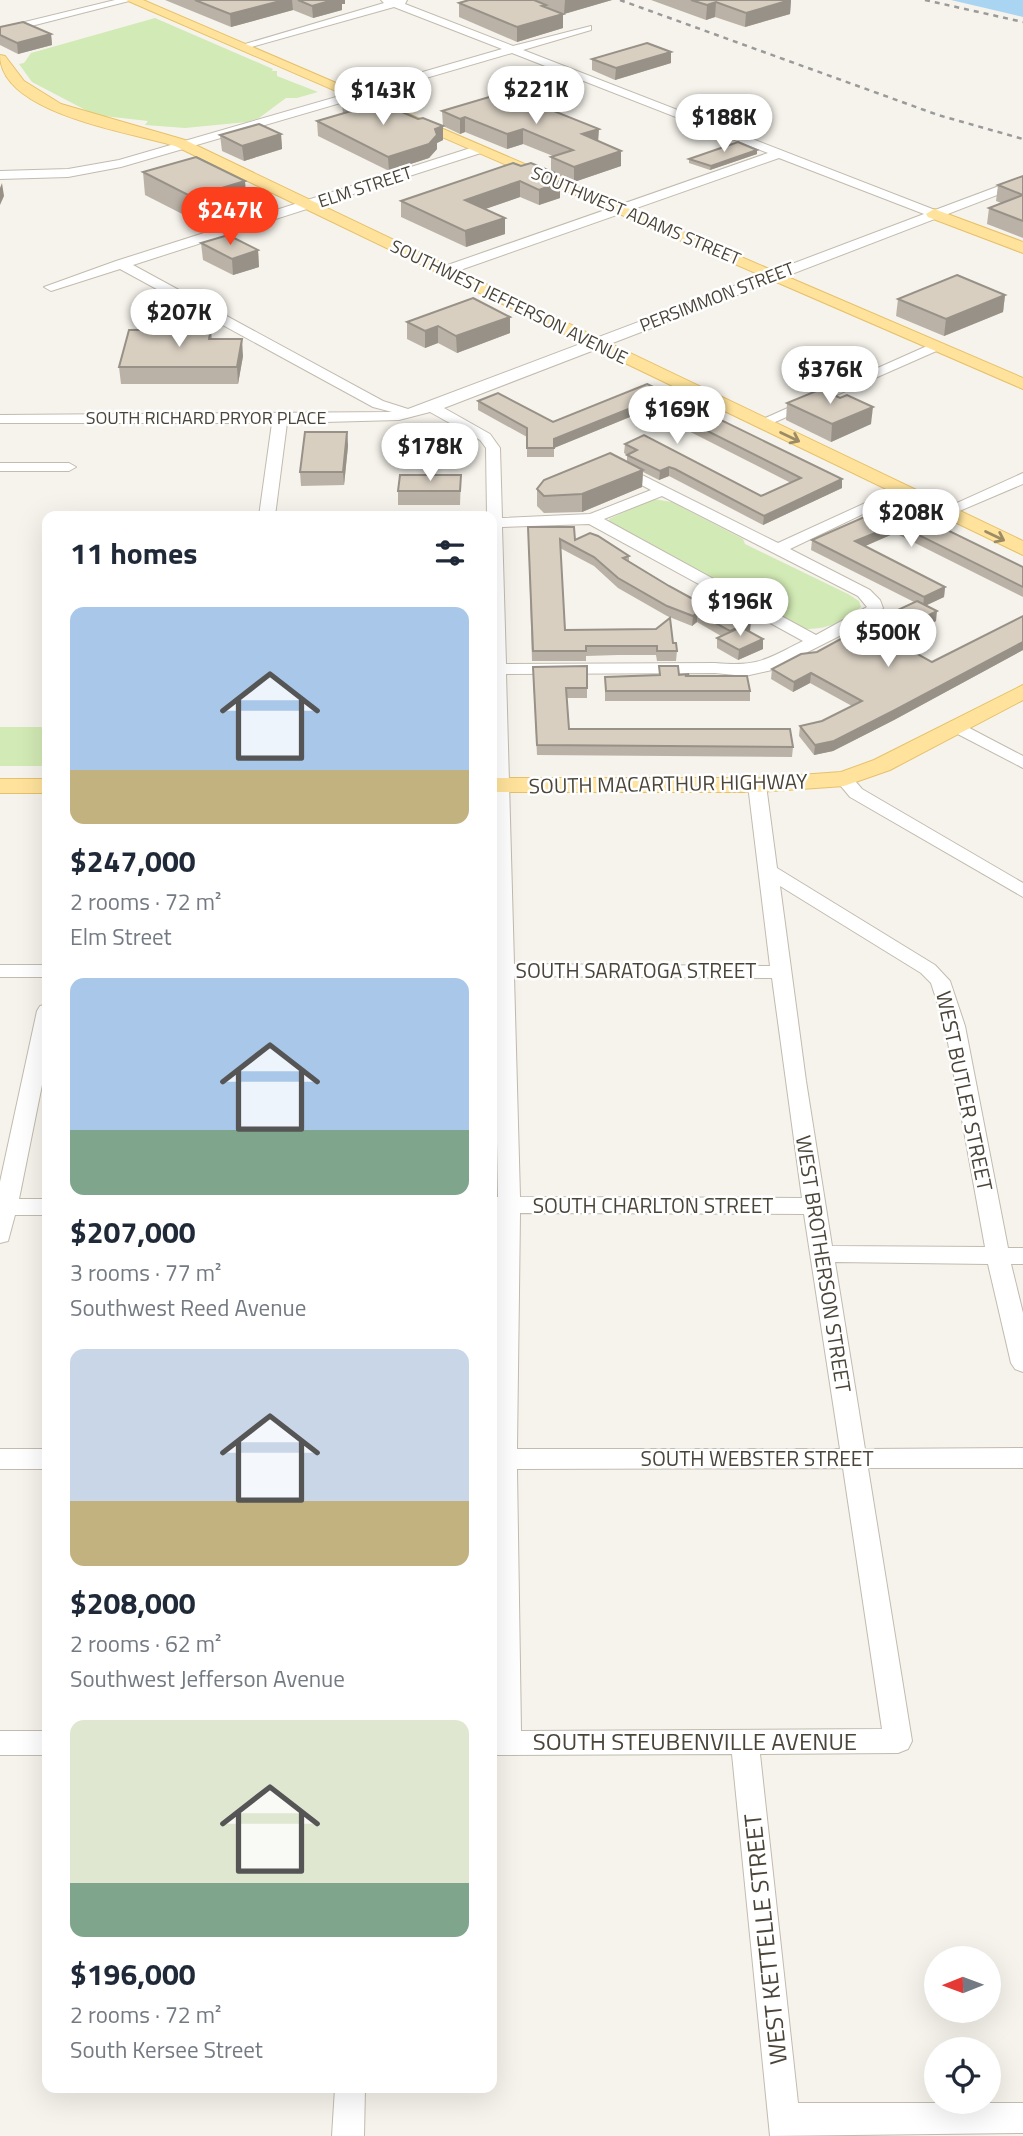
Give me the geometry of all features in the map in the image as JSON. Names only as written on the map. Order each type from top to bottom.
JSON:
[{"type":"main road","name":"SOUTHWEST ADAMS STREET","points":[[130,0],[1023,383]]},
{"type":"main road","name":"SOUTHWEST JEFFERSON AVENUE","points":[[0,59],[22,87],[71,112],[100,124],[187,146],[1023,549]]},
{"type":"main road","points":[[934,214],[1023,248]]},
{"type":"main road","name":"SOUTH MACARTHUR HIGHWAY","points":[[497,785],[757,785],[844,779],[872,770],[1023,691]]},
{"type":"main road","points":[[0,786],[42,786]]},
{"type":"street","points":[[0,31],[130,0]]},
{"type":"street","points":[[240,47],[391,2],[408,0]]},
{"type":"street","points":[[391,2],[934,214]]},
{"type":"street","points":[[0,175],[41,175],[90,170],[187,146],[587,29],[566,21]]},
{"type":"street","name":"ELM STREET","points":[[51,287],[480,149]]},
{"type":"street","points":[[444,271],[778,154]]},
{"type":"street","name":"PERSIMMON STREET","points":[[411,413],[1023,180]]},
{"type":"street","points":[[121,264],[378,404],[411,413]]},
{"type":"street","points":[[761,423],[936,346]]},
{"type":"street","points":[[432,407],[485,437],[493,448],[493,511]]},
{"type":"street","name":"SOUTH RICHARD PRYOR PLACE","points":[[0,419],[391,417],[411,413]]},
{"type":"street","points":[[268,511],[280,418]]},
{"type":"street","points":[[497,669],[715,668],[745,671],[765,666],[815,642],[869,615],[875,608],[874,603],[863,593],[606,460]]},
{"type":"street","points":[[0,467],[69,467]]},
{"type":"street","points":[[945,512],[1023,478]]},
{"type":"street","points":[[771,545],[896,488]]},
{"type":"street","points":[[497,521],[593,519],[663,490]]},
{"type":"street","points":[[593,519],[815,642]]},
{"type":"street","points":[[956,726],[1023,762]]},
{"type":"street","points":[[844,779],[856,793],[1023,891]]},
{"type":"street","name":"WEST BROTHERSON STREET","points":[[757,785],[814,1206],[898,1741]]},
{"type":"street","name":"WEST BUTLER STREET","points":[[767,870],[928,969],[940,981],[955,1026],[998,1256],[1023,1363]]},
{"type":"street","points":[[497,970],[504,1326],[497,1459],[499,1743]]},
{"type":"street","name":"SOUTH SARATOGA STREET","points":[[497,970],[781,972]]},
{"type":"street","points":[[0,971],[42,971]]},
{"type":"street","points":[[0,1235],[3,1207],[42,1033]]},
{"type":"street","name":"SOUTH CHARLTON STREET","points":[[501,1205],[814,1206]]},
{"type":"street","points":[[3,1207],[42,1207]]},
{"type":"street","points":[[823,1254],[1023,1255]]},
{"type":"street","points":[[0,1458],[42,1459]]},
{"type":"street","name":"SOUTH WEBSTER STREET","points":[[497,1459],[1023,1458]]},
{"type":"street","name":"WEST KETTELLE STREET","points":[[745,1741],[785,2127]]},
{"type":"street","name":"SOUTH STEUBENVILLE AVENUE","points":[[499,1743],[898,1741]]},
{"type":"street","points":[[0,1749],[0,1744],[42,1743]]},
{"type":"street","points":[[348,2136],[350,2093]]},
{"type":"street","points":[[785,2127],[1023,2118]]},
{"type":"green space","points":[[155,18],[273,69],[272,71],[277,71],[277,76],[318,92],[286,98],[259,118],[247,122],[185,128],[145,125],[148,121],[95,115],[32,82],[19,64],[24,63],[31,53]]},
{"type":"green space","points":[[653,499],[672,502],[743,539],[745,544],[848,594],[859,601],[861,607],[848,618],[832,625],[815,629],[798,628],[789,620],[609,523],[609,519]]},
{"type":"green space","points":[[0,727],[42,727],[42,766],[0,766]]},
{"type":"water","points":[[951,0],[1023,0],[1023,17]]},
{"type":"building","points":[[195,0],[284,0],[230,14]]},
{"type":"building","points":[[298,0],[333,0],[312,6]]},
{"type":"building","points":[[469,0],[534,0],[563,14],[517,27],[459,3]]},
{"type":"building","points":[[691,0],[790,0],[746,13],[716,2],[707,5]]},
{"type":"building","points":[[23,22],[51,34],[17,43],[0,35],[0,27]]},
{"type":"building","points":[[647,43],[671,52],[616,68],[592,59]]},
{"type":"building","points":[[506,92],[599,129],[582,134],[621,151],[574,167],[551,157],[573,150],[523,129],[507,134],[442,111]]},
{"type":"building","points":[[365,96],[418,119],[423,118],[443,126],[435,129],[437,135],[429,144],[388,157],[317,121],[358,109],[342,102]]},
{"type":"building","points":[[259,124],[281,134],[242,146],[220,135]]},
{"type":"building","points":[[738,142],[757,150],[711,166],[689,159]]},
{"type":"building","points":[[196,157],[245,181],[192,197],[143,172]]},
{"type":"building","points":[[513,163],[521,166],[531,163],[555,173],[546,176],[560,182],[539,190],[520,181],[465,200],[505,218],[465,231],[401,201]]},
{"type":"building","points":[[1023,176],[1023,195],[998,185]]},
{"type":"building","points":[[1023,195],[1023,221],[989,208]]},
{"type":"building","points":[[228,235],[258,250],[232,259],[201,243]]},
{"type":"building","points":[[957,275],[1005,295],[946,319],[898,299]]},
{"type":"building","points":[[473,298],[510,317],[456,336],[438,326],[425,331],[407,322]]},
{"type":"building","points":[[211,329],[209,339],[242,339],[237,367],[119,367],[129,330]]},
{"type":"building","points":[[647,384],[842,479],[764,516],[675,469],[669,467],[660,471],[627,455],[637,450],[625,444],[644,435],[761,496],[801,478],[648,401],[554,439],[554,448],[527,448],[527,428],[478,401],[498,393],[553,422]]},
{"type":"building","points":[[821,389],[840,398],[847,395],[873,407],[832,424],[787,403]]},
{"type":"building","points":[[305,432],[347,432],[343,472],[300,472]]},
{"type":"building","points":[[610,453],[643,470],[582,494],[544,496],[537,489],[544,480]]},
{"type":"building","points":[[400,475],[461,475],[460,491],[398,491]]},
{"type":"building","points":[[894,504],[1023,567],[1023,587],[897,524],[855,541],[945,587],[924,597],[812,540]]},
{"type":"building","points":[[528,527],[574,527],[575,540],[590,533],[598,536],[629,556],[623,558],[669,586],[691,598],[715,606],[720,604],[751,622],[730,631],[697,613],[693,616],[667,606],[618,578],[594,557],[560,539],[565,630],[656,629],[670,618],[673,643],[676,643],[677,651],[657,651],[657,646],[586,646],[586,651],[533,651]]},
{"type":"building","points":[[917,601],[937,611],[887,637],[932,662],[1023,616],[1023,642],[834,741],[815,745],[800,726],[822,721],[862,701],[811,673],[794,682],[772,669],[801,654],[817,652],[850,634],[848,633]]},
{"type":"building","points":[[741,627],[763,639],[739,650],[717,638]]},
{"type":"building","points":[[587,666],[587,688],[566,688],[569,729],[790,729],[793,747],[537,745],[533,667]]},
{"type":"building","points":[[659,666],[678,666],[679,675],[689,674],[685,676],[747,676],[750,691],[606,691],[605,677],[660,675]]},
{"type":"railway","points":[[620,0],[938,115],[1023,139]]},
{"type":"railway","points":[[925,0],[1023,22]]}]
